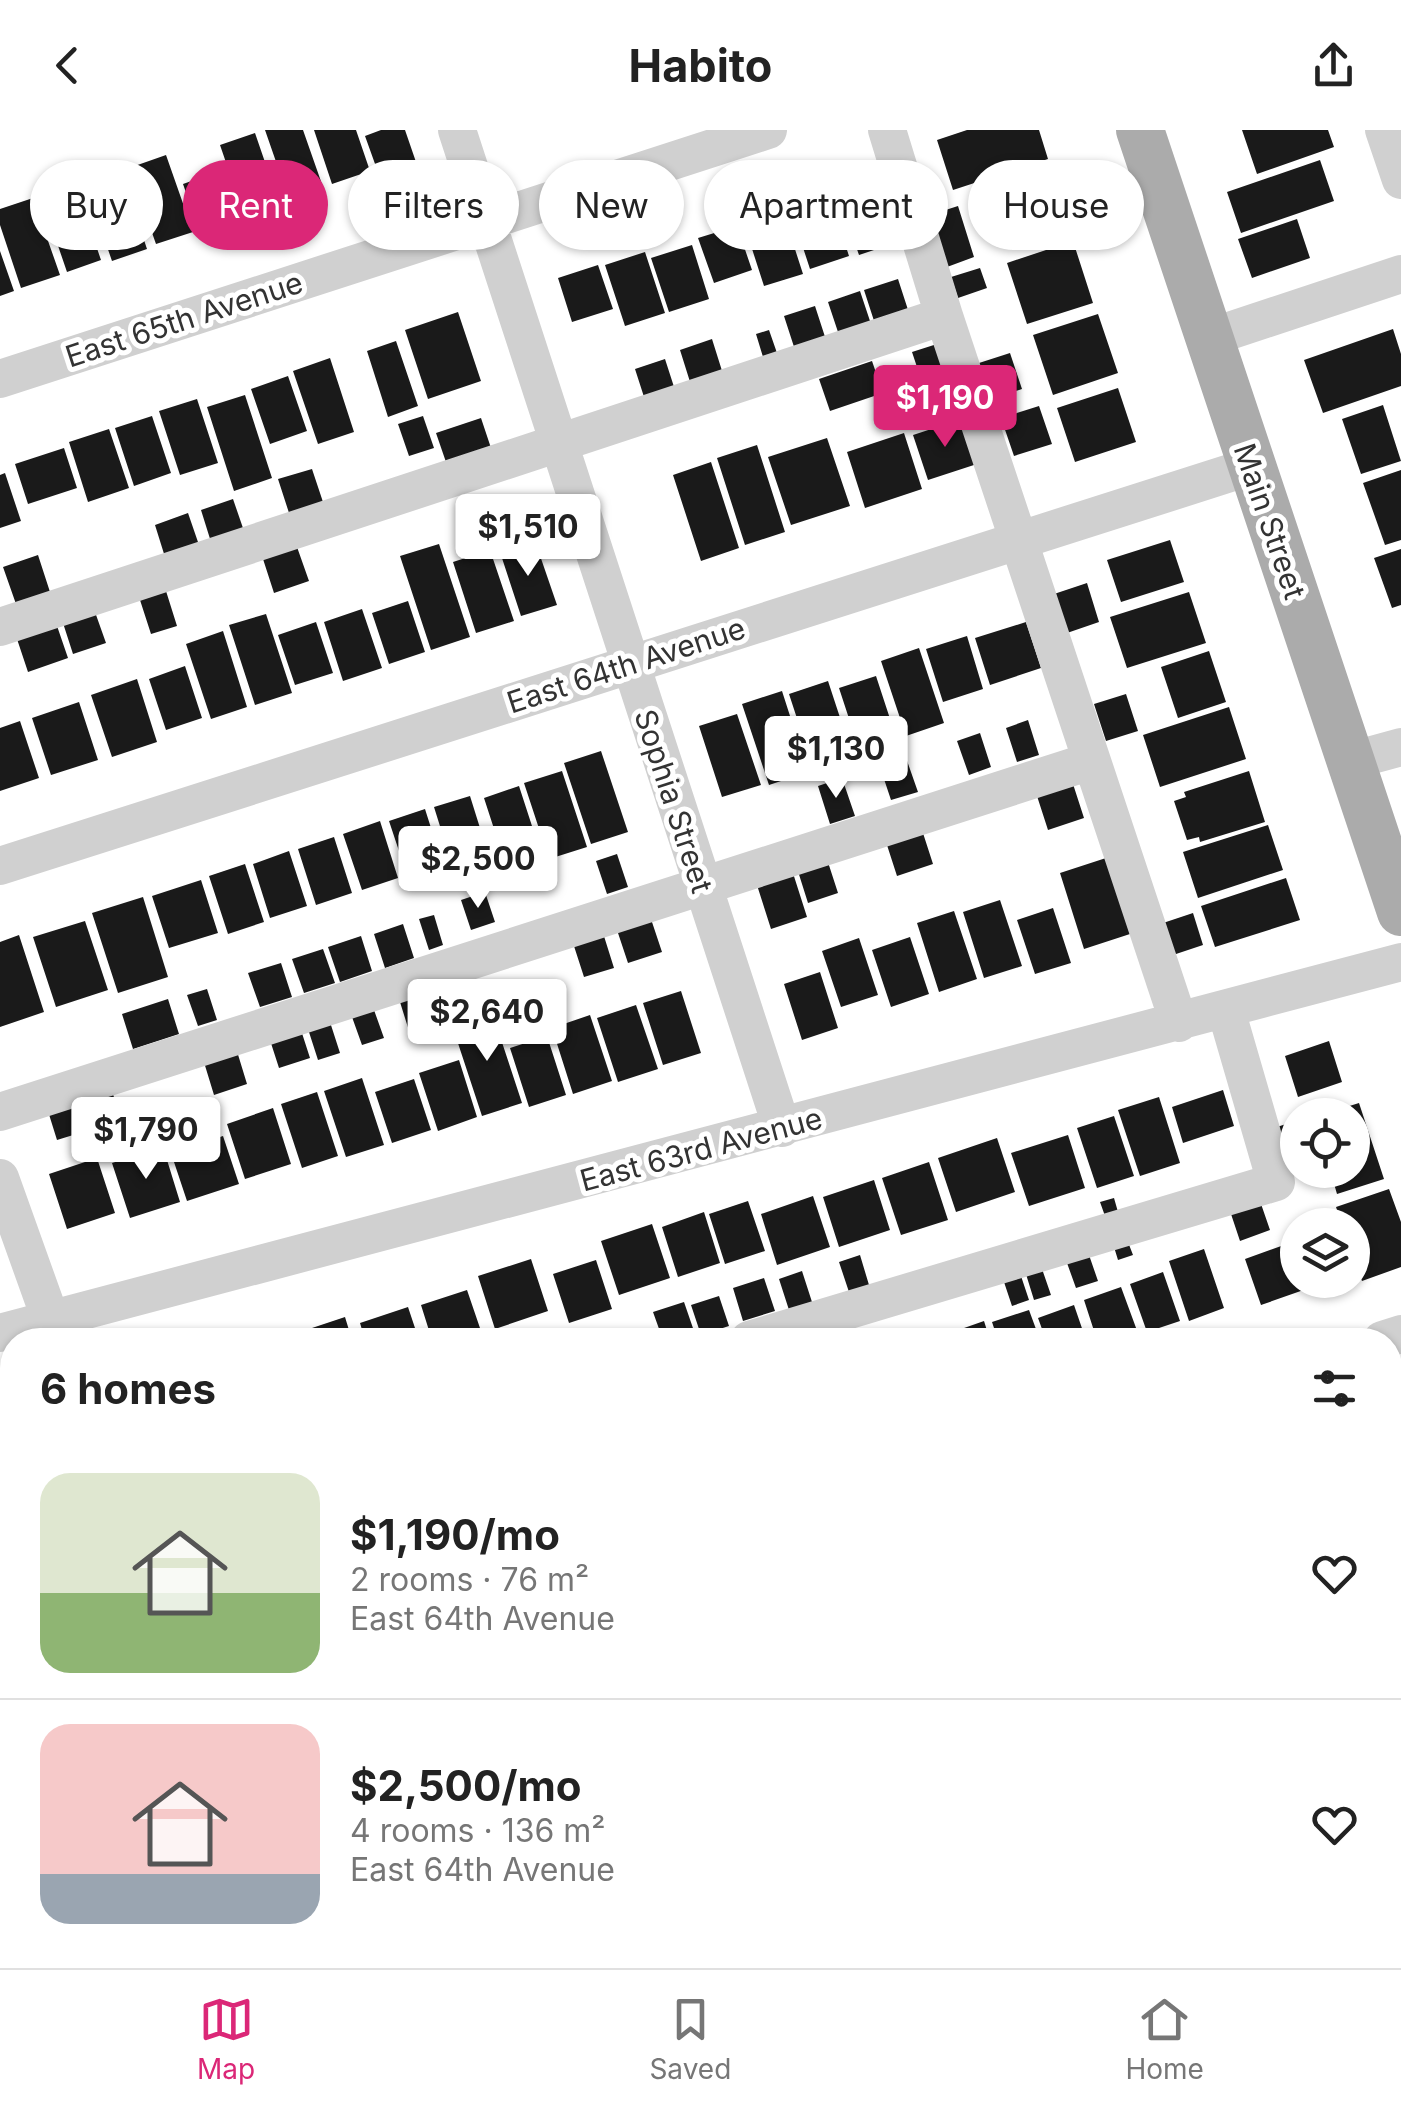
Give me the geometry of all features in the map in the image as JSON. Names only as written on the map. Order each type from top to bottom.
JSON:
[{"type":"main road","name":"Main Street","points":[[1140,130],[1401,912]]},
{"type":"street","name":"Sophia Street","points":[[458,130],[467,160]]},
{"type":"street","name":"East 65th Avenue","points":[[519,210],[768,130]]},
{"type":"street","points":[[887,130],[944,316],[1178,1022]]},
{"type":"street","points":[[1384,130],[1401,180]]},
{"type":"street","name":"East 65th Avenue","points":[[0,379],[396,250]]},
{"type":"street","name":"Sophia Street","points":[[495,250],[782,1128]]},
{"type":"street","points":[[1208,338],[1401,274]]},
{"type":"street","points":[[0,627],[944,316]]},
{"type":"street","name":"East 64th Avenue","points":[[0,866],[1252,466]]},
{"type":"street","points":[[1350,761],[1401,747]]},
{"type":"street","points":[[0,1112],[1091,761]]},
{"type":"street","name":"East 63rd Avenue","points":[[62,1328],[782,1128],[1401,962]]},
{"type":"street","points":[[789,1328],[1276,1182],[1226,1010]]},
{"type":"street","points":[[0,1178],[54,1328]]},
{"type":"building","points":[[265,130],[303,130],[314,160],[275,160]]},
{"type":"building","points":[[314,130],[356,130],[366,160],[348,160],[348,179],[332,184],[328,160],[324,160]]},
{"type":"building","points":[[381,130],[405,130],[415,160],[374,160],[365,136]]},
{"type":"building","points":[[967,130],[1039,130],[1048,159],[968,160],[968,185],[953,190],[948,160],[943,160],[937,140]]},
{"type":"building","points":[[1242,130],[1328,130],[1334,147],[1257,174]]},
{"type":"building","points":[[255,133],[264,160],[225,160],[220,145]]},
{"type":"building","points":[[166,155],[183,203],[183,235],[163,242],[163,160],[152,160]]},
{"type":"building","points":[[1320,160],[1334,201],[1241,233],[1227,192]]},
{"type":"building","points":[[30,199],[30,250],[51,250],[60,275],[21,288],[0,225],[0,209]]},
{"type":"building","points":[[958,206],[968,250],[974,257],[947,267],[941,250],[948,250],[948,209]]},
{"type":"building","points":[[1297,219],[1310,258],[1252,278],[1238,239]]},
{"type":"building","points":[[704,236],[704,250],[745,250],[752,270],[714,283],[698,238]]},
{"type":"building","points":[[692,245],[709,299],[669,312],[651,258]]},
{"type":"building","points":[[59,250],[98,250],[101,260],[67,272]]},
{"type":"building","points":[[108,250],[144,250],[112,261]]},
{"type":"building","points":[[752,250],[795,250],[803,274],[764,286]]},
{"type":"building","points":[[804,250],[847,250],[849,256],[810,269]]},
{"type":"building","points":[[1046,250],[1076,250],[1093,303],[1027,324],[1007,263]]},
{"type":"building","points":[[0,251],[14,291],[0,296]]},
{"type":"building","points":[[645,252],[665,313],[625,326],[605,265]]},
{"type":"building","points":[[598,265],[613,309],[572,322],[558,278]]},
{"type":"building","points":[[980,268],[987,288],[958,298],[951,277]]},
{"type":"building","points":[[898,279],[910,316],[876,327],[864,290]]},
{"type":"building","points":[[860,291],[872,327],[840,338],[828,302]]},
{"type":"building","points":[[815,306],[827,343],[796,353],[784,316]]},
{"type":"building","points":[[458,312],[481,381],[428,399],[405,330]]},
{"type":"building","points":[[1098,314],[1118,373],[1053,395],[1033,335]]},
{"type":"building","points":[[1393,329],[1401,354],[1401,386],[1323,413],[1304,360]]},
{"type":"building","points":[[769,330],[777,353],[763,357],[756,334]]},
{"type":"building","points":[[712,339],[723,374],[691,385],[680,350]]},
{"type":"building","points":[[396,341],[418,406],[388,417],[367,351]]},
{"type":"building","points":[[937,344],[946,371],[921,379],[912,352]]},
{"type":"building","points":[[1010,353],[1022,389],[991,399],[979,363]]},
{"type":"building","points":[[330,358],[354,432],[318,444],[293,371]]},
{"type":"building","points":[[665,359],[675,390],[645,400],[635,369]]},
{"type":"building","points":[[872,361],[883,393],[830,411],[819,379]]},
{"type":"building","points":[[288,376],[307,431],[270,444],[251,389]]},
{"type":"building","points":[[1118,388],[1136,442],[1075,462],[1057,408]]},
{"type":"building","points":[[245,395],[272,478],[234,491],[207,407]]},
{"type":"building","points":[[197,399],[218,463],[180,475],[159,411]]},
{"type":"building","points":[[1383,405],[1401,461],[1361,474],[1342,419]]},
{"type":"building","points":[[1039,406],[1052,444],[1014,456],[1001,418]]},
{"type":"building","points":[[152,416],[171,473],[134,486],[115,428]]},
{"type":"building","points":[[423,416],[434,448],[409,456],[398,424]]},
{"type":"building","points":[[481,418],[492,451],[447,465],[436,433]]},
{"type":"building","points":[[962,419],[977,464],[928,480],[913,435]]},
{"type":"building","points":[[109,429],[129,488],[88,502],[69,442]]},
{"type":"building","points":[[904,433],[922,489],[865,508],[847,452]]},
{"type":"building","points":[[827,438],[850,506],[791,525],[768,457]]},
{"type":"building","points":[[757,445],[785,532],[745,545],[717,458]]},
{"type":"building","points":[[64,448],[77,488],[28,504],[15,464]]},
{"type":"building","points":[[711,462],[739,548],[701,561],[673,475]]},
{"type":"building","points":[[312,469],[324,505],[290,516],[278,479]]},
{"type":"building","points":[[1401,470],[1401,540],[1385,545],[1363,483]]},
{"type":"building","points":[[5,473],[21,521],[0,528],[0,475]]},
{"type":"building","points":[[233,499],[244,531],[211,542],[201,510]]},
{"type":"building","points":[[188,513],[199,545],[165,557],[155,525]]},
{"type":"building","points":[[1170,540],[1184,582],[1121,602],[1107,560]]},
{"type":"building","points":[[535,541],[557,605],[521,616],[500,552]]},
{"type":"building","points":[[439,544],[470,637],[431,650],[400,556]]},
{"type":"building","points":[[297,547],[309,581],[274,593],[263,559]]},
{"type":"building","points":[[1401,549],[1401,605],[1392,608],[1374,558]]},
{"type":"building","points":[[490,550],[514,621],[476,633],[453,562]]},
{"type":"building","points":[[38,555],[50,592],[16,604],[3,567]]},
{"type":"building","points":[[1087,583],[1099,622],[1067,633],[1054,594]]},
{"type":"building","points":[[166,591],[177,626],[151,634],[140,600]]},
{"type":"building","points":[[1189,592],[1206,643],[1127,668],[1110,617]]},
{"type":"building","points":[[408,601],[425,652],[389,664],[372,613]]},
{"type":"building","points":[[362,609],[382,668],[343,681],[324,622]]},
{"type":"building","points":[[95,612],[106,643],[73,654],[63,623]]},
{"type":"building","points":[[266,614],[292,693],[255,705],[229,625]]},
{"type":"building","points":[[316,622],[333,673],[295,685],[278,635]]},
{"type":"building","points":[[1026,622],[1041,668],[990,685],[975,638]]},
{"type":"building","points":[[56,623],[68,658],[28,672],[16,636]]},
{"type":"building","points":[[223,631],[247,707],[211,719],[186,644]]},
{"type":"building","points":[[967,636],[983,689],[943,702],[926,649]]},
{"type":"building","points":[[919,648],[944,723],[906,736],[881,661]]},
{"type":"building","points":[[1209,651],[1226,702],[1178,718],[1161,667]]},
{"type":"building","points":[[185,666],[202,718],[166,730],[149,679]]},
{"type":"building","points":[[876,676],[895,734],[858,746],[839,688]]},
{"type":"building","points":[[137,679],[157,742],[112,757],[91,695]]},
{"type":"building","points":[[828,681],[849,745],[810,758],[789,694]]},
{"type":"building","points":[[782,691],[808,772],[769,785],[742,704]]},
{"type":"building","points":[[1126,694],[1138,731],[1106,741],[1094,704]]},
{"type":"building","points":[[79,702],[98,760],[51,775],[32,718]]},
{"type":"building","points":[[1229,707],[1246,759],[1160,787],[1143,735]]},
{"type":"building","points":[[737,714],[761,785],[722,797],[699,726]]},
{"type":"building","points":[[1028,720],[1039,755],[1017,762],[1006,728]]},
{"type":"building","points":[[20,721],[39,778],[0,791],[0,728]]},
{"type":"building","points":[[980,733],[991,767],[969,775],[957,741]]},
{"type":"building","points":[[601,751],[628,832],[591,844],[564,763]]},
{"type":"building","points":[[905,755],[918,792],[891,800],[879,764]]},
{"type":"building","points":[[562,771],[587,847],[549,859],[524,783]]},
{"type":"building","points":[[1249,771],[1265,822],[1200,842],[1199,837],[1187,840],[1174,801],[1186,797],[1184,792]]},
{"type":"building","points":[[842,778],[855,816],[830,824],[818,786]]},
{"type":"building","points":[[1073,784],[1084,818],[1048,830],[1037,796]]},
{"type":"building","points":[[519,786],[544,863],[509,875],[484,798]]},
{"type":"building","points":[[470,796],[485,844],[449,855],[434,807]]},
{"type":"building","points":[[425,809],[444,869],[409,881],[389,821]]},
{"type":"building","points":[[380,821],[398,878],[362,890],[343,834]]},
{"type":"building","points":[[1268,825],[1283,870],[1198,898],[1183,852]]},
{"type":"building","points":[[922,830],[933,864],[897,876],[886,842]]},
{"type":"building","points":[[334,837],[352,893],[316,905],[298,849]]},
{"type":"building","points":[[289,851],[307,906],[270,918],[253,864]]},
{"type":"building","points":[[617,854],[628,887],[607,894],[596,861]]},
{"type":"building","points":[[826,856],[838,893],[808,903],[796,865]]},
{"type":"building","points":[[1106,858],[1130,934],[1084,949],[1060,873]]},
{"type":"building","points":[[245,864],[264,922],[228,934],[209,876]]},
{"type":"building","points":[[792,870],[807,917],[771,929],[756,882]]},
{"type":"building","points":[[1286,878],[1300,920],[1215,947],[1201,906]]},
{"type":"building","points":[[201,880],[218,933],[169,948],[152,896]]},
{"type":"building","points":[[485,892],[495,922],[471,930],[461,900]]},
{"type":"building","points":[[143,897],[168,977],[118,993],[92,913]]},
{"type":"building","points":[[1000,900],[1022,966],[984,978],[963,912]]},
{"type":"building","points":[[1053,908],[1071,963],[1035,974],[1017,920]]},
{"type":"building","points":[[954,911],[977,979],[939,992],[917,923]]},
{"type":"building","points":[[649,913],[662,952],[628,963],[615,924]]},
{"type":"building","points":[[1193,913],[1203,945],[1167,957],[1157,925]]},
{"type":"building","points":[[434,915],[443,945],[429,950],[419,919]]},
{"type":"building","points":[[85,921],[108,990],[56,1007],[33,937]]},
{"type":"building","points":[[403,924],[414,958],[385,968],[374,934]]},
{"type":"building","points":[[603,933],[614,968],[584,977],[573,943]]},
{"type":"building","points":[[19,935],[44,1012],[0,1027],[0,942]]},
{"type":"building","points":[[361,936],[372,971],[340,982],[328,947]]},
{"type":"building","points":[[910,937],[929,994],[891,1007],[872,950]]},
{"type":"building","points":[[859,938],[878,995],[841,1007],[822,951]]},
{"type":"building","points":[[323,949],[335,983],[304,993],[292,959]]},
{"type":"building","points":[[281,963],[292,997],[260,1007],[248,973]]},
{"type":"building","points":[[820,972],[838,1028],[802,1040],[784,984]]},
{"type":"building","points":[[207,989],[217,1020],[198,1026],[187,995]]},
{"type":"building","points":[[681,991],[701,1053],[663,1065],[643,1003]]},
{"type":"building","points":[[422,996],[432,1026],[410,1034],[400,1002]]},
{"type":"building","points":[[168,999],[179,1034],[133,1049],[122,1014]]},
{"type":"building","points":[[636,1005],[658,1069],[618,1082],[597,1018]]},
{"type":"building","points":[[374,1010],[384,1038],[362,1045],[352,1017]]},
{"type":"building","points":[[492,1012],[522,1103],[482,1116],[452,1025]]},
{"type":"building","points":[[590,1015],[612,1081],[573,1094],[552,1028]]},
{"type":"building","points":[[330,1022],[340,1053],[318,1060],[308,1029]]},
{"type":"building","points":[[300,1027],[310,1058],[279,1068],[269,1037]]},
{"type":"building","points":[[547,1036],[566,1095],[529,1107],[510,1048]]},
{"type":"building","points":[[1329,1041],[1342,1082],[1298,1097],[1285,1056]]},
{"type":"building","points":[[236,1048],[247,1084],[214,1095],[203,1059]]},
{"type":"building","points":[[459,1060],[477,1117],[438,1131],[419,1073]]},
{"type":"building","points":[[362,1078],[384,1145],[346,1157],[324,1091]]},
{"type":"building","points":[[414,1079],[431,1130],[392,1143],[375,1092]]},
{"type":"building","points":[[1223,1090],[1234,1126],[1183,1143],[1172,1107]]},
{"type":"building","points":[[112,1091],[122,1123],[101,1129],[91,1098]]},
{"type":"building","points":[[317,1092],[338,1156],[302,1168],[281,1104]]},
{"type":"building","points":[[85,1096],[96,1128],[57,1140],[47,1108]]},
{"type":"building","points":[[1159,1097],[1180,1163],[1140,1176],[1118,1110]]},
{"type":"building","points":[[273,1108],[291,1164],[245,1179],[227,1124]]},
{"type":"building","points":[[1114,1116],[1134,1176],[1097,1188],[1077,1128]]},
{"type":"building","points":[[1280,1126],[1280,1157],[1271,1129]]},
{"type":"building","points":[[1068,1135],[1085,1188],[1029,1206],[1011,1153]]},
{"type":"building","points":[[223,1136],[239,1184],[187,1201],[171,1153]]},
{"type":"building","points":[[1370,1136],[1384,1179],[1370,1183]]},
{"type":"building","points":[[997,1138],[1015,1192],[956,1212],[938,1158]]},
{"type":"building","points":[[163,1147],[180,1202],[130,1218],[112,1163]]},
{"type":"building","points":[[97,1158],[115,1213],[67,1229],[49,1174]]},
{"type":"building","points":[[929,1162],[948,1220],[901,1235],[882,1178]]},
{"type":"building","points":[[874,1180],[890,1230],[839,1247],[823,1197]]},
{"type":"building","points":[[1389,1189],[1401,1222],[1401,1267],[1370,1278],[1370,1208],[1336,1207]]},
{"type":"building","points":[[813,1196],[830,1247],[777,1265],[761,1214]]},
{"type":"building","points":[[1114,1198],[1118,1212],[1105,1216],[1100,1202]]},
{"type":"building","points":[[748,1201],[765,1251],[725,1264],[709,1214]]},
{"type":"building","points":[[1260,1201],[1270,1230],[1240,1241],[1230,1211]]},
{"type":"building","points":[[704,1212],[720,1263],[678,1277],[662,1227]]},
{"type":"building","points":[[652,1224],[670,1278],[619,1295],[601,1241]]},
{"type":"building","points":[[1128,1242],[1133,1255],[1118,1260],[1114,1247]]},
{"type":"building","points":[[1280,1246],[1281,1298],[1261,1305],[1245,1259]]},
{"type":"building","points":[[1204,1249],[1224,1308],[1189,1321],[1169,1261]]},
{"type":"building","points":[[860,1255],[869,1285],[849,1292],[839,1262]]},
{"type":"building","points":[[1089,1255],[1098,1281],[1076,1288],[1067,1263]]},
{"type":"building","points":[[531,1259],[548,1311],[495,1328],[478,1276]]},
{"type":"building","points":[[596,1260],[612,1309],[569,1323],[553,1274]]},
{"type":"building","points":[[1041,1266],[1051,1295],[1034,1300],[1025,1271]]},
{"type":"building","points":[[802,1271],[812,1302],[789,1310],[779,1279]]},
{"type":"building","points":[[1163,1272],[1180,1321],[1146,1328],[1130,1284]]},
{"type":"building","points":[[1020,1273],[1029,1300],[1012,1306],[1003,1279]]},
{"type":"building","points":[[764,1278],[775,1311],[743,1321],[733,1288]]},
{"type":"building","points":[[1121,1287],[1136,1328],[1093,1328],[1084,1300]]},
{"type":"building","points":[[467,1290],[480,1328],[428,1328],[421,1305]]},
{"type":"building","points":[[719,1296],[729,1326],[699,1328],[691,1305]]},
{"type":"building","points":[[684,1302],[693,1328],[659,1328],[653,1312]]},
{"type":"building","points":[[1074,1305],[1082,1328],[1042,1328],[1038,1318]]},
{"type":"building","points":[[408,1307],[415,1328],[361,1328],[360,1323]]},
{"type":"building","points":[[1029,1310],[1036,1328],[994,1328],[992,1322]]},
{"type":"building","points":[[345,1317],[348,1328],[312,1328]]},
{"type":"building","points":[[984,1321],[986,1328],[964,1328]]}]
